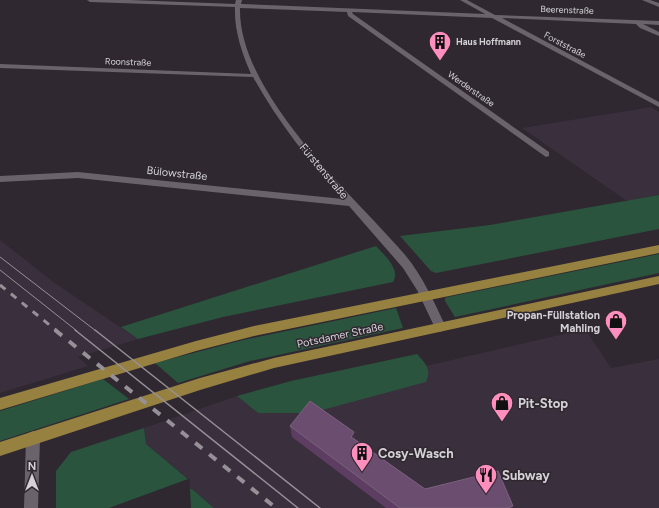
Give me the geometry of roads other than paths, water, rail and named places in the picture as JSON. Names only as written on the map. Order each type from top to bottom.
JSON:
[{"type":"main road","name":"Potsdamer Straße","points":[[0,404],[46,389],[254,331],[659,248]]},
{"type":"main road","name":"Potsdamer Straße","points":[[0,449],[232,374],[274,363],[659,280]]},
{"type":"street","name":"Beerenstraße","points":[[90,0],[239,3],[349,10],[659,23]]},
{"type":"street","name":"Forststraße","points":[[464,0],[659,105]]},
{"type":"street","points":[[645,0],[659,5]]},
{"type":"street","name":"Fürstenstraße","points":[[239,3],[240,38],[255,75],[275,108],[298,140],[407,265],[426,296],[440,328]]},
{"type":"street","name":"Werderstraße","points":[[349,10],[350,15],[546,154]]},
{"type":"street","points":[[638,22],[642,27],[659,34]]},
{"type":"street","name":"Roonstraße","points":[[0,66],[248,76],[255,75]]},
{"type":"street","name":"Bülowstraße","points":[[0,179],[78,175],[352,203]]},
{"type":"street","points":[[31,508],[33,438]]},
{"type":"tram line","points":[[0,257],[96,331]]},
{"type":"tram line","points":[[0,270],[77,331]]},
{"type":"tram line","points":[[75,330],[298,508]]},
{"type":"tram line","points":[[95,330],[320,508]]},
{"type":"railway","points":[[0,285],[57,331]]},
{"type":"railway","points":[[55,330],[276,508]]},
{"type":"place","name":"Haus Hoffmann","points":[[440,62]]},
{"type":"place","name":"Propan-Füllstation Mahling","points":[[616,340]]},
{"type":"place","name":"Pit-Stop","points":[[502,422]]},
{"type":"place","name":"Cosy-Wasch","points":[[362,472]]},
{"type":"place","name":"Subway","points":[[486,494]]}]
